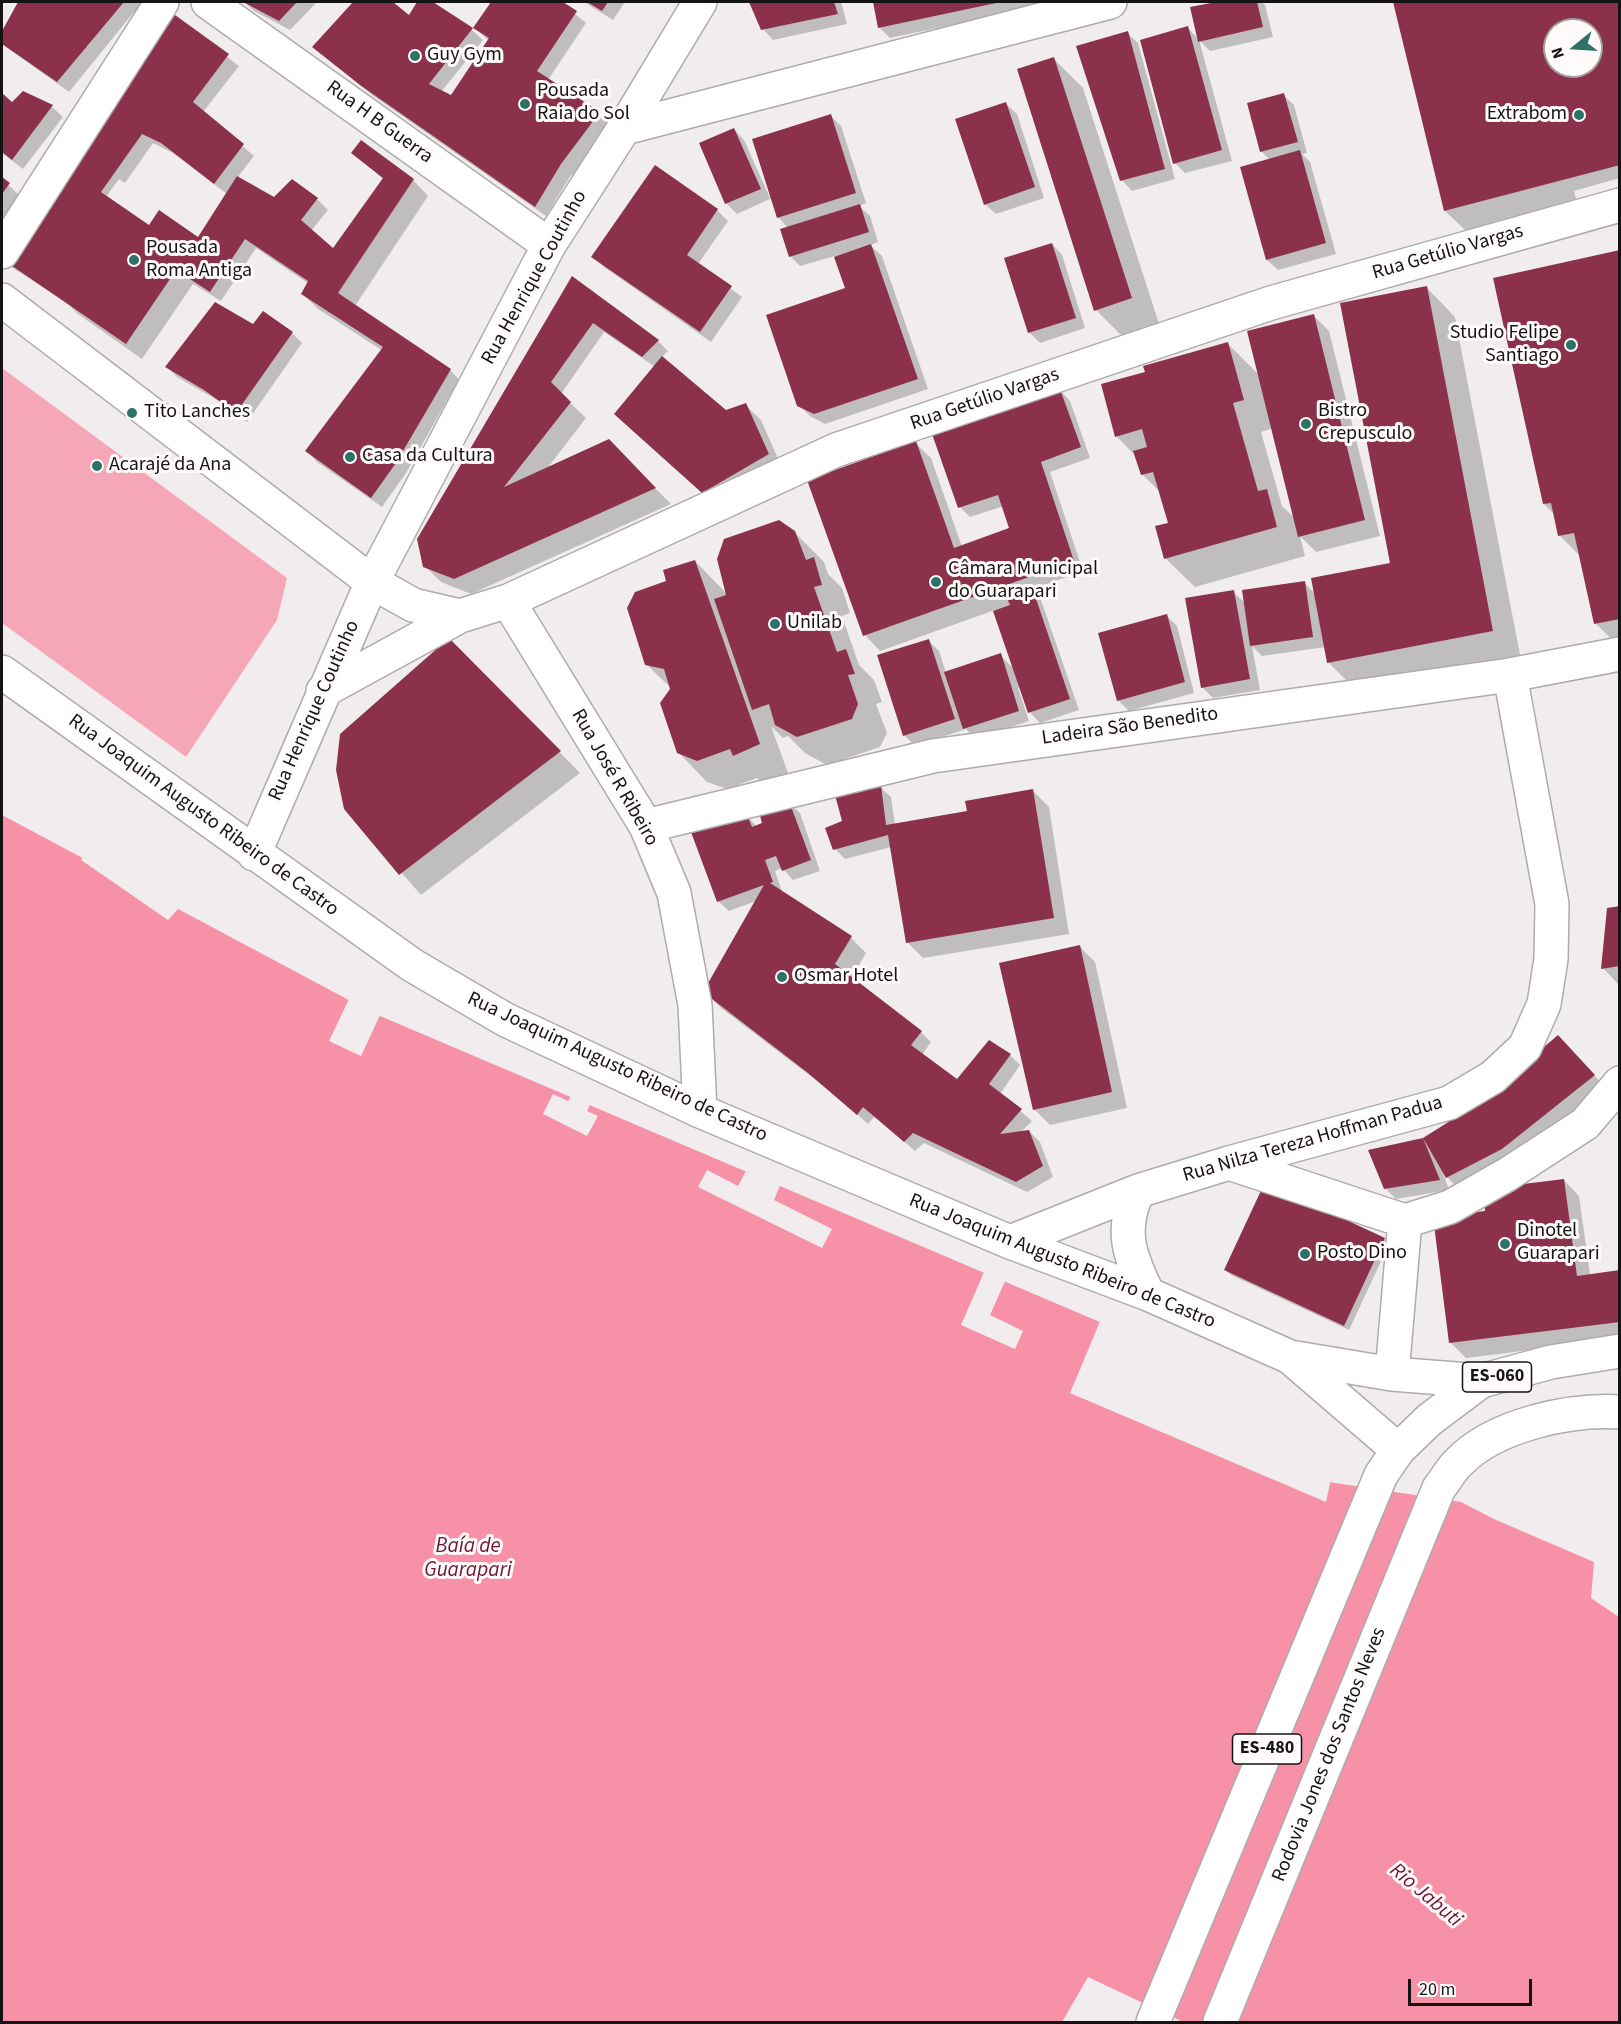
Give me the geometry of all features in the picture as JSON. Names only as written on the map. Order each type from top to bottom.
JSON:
[{"type":"street","points":[[2,252],[162,2]]},
{"type":"street","name":"Rua H B Guerra","points":[[208,2],[549,245]]},
{"type":"street","name":"Rua Henrique Coutinho","points":[[254,854],[322,691],[372,582],[549,245],[624,128],[700,2]]},
{"type":"street","points":[[624,128],[1110,2]]},
{"type":"street","name":"Rua Getúlio Vargas","points":[[322,691],[460,616],[508,601],[836,450],[1271,303],[1620,205]]},
{"type":"street","points":[[2,300],[372,582],[413,605],[460,616]]},
{"type":"street","name":"Rua José R Ribeiro","points":[[508,601],[646,826],[676,904],[695,1005],[700,1111]]},
{"type":"street","name":"Ladeira São Benedito","points":[[646,826],[933,756],[1510,675],[1620,654]]},
{"type":"street","name":"Rua Joaquim Augusto Ribeiro de Castro","points":[[2,672],[421,971],[506,1020],[700,1111],[1010,1242],[1148,1294],[1290,1357],[1392,1374],[1481,1381]]},
{"type":"street","name":"Rua Nilza Tereza Hoffman Padua","points":[[1010,1242],[1138,1191],[1229,1163],[1449,1103],[1493,1077],[1525,1047],[1544,1004],[1551,959],[1552,904],[1510,675]]},
{"type":"street","points":[[1229,1163],[1406,1221],[1450,1207],[1537,1155],[1585,1124],[1620,1083]]},
{"type":"street","points":[[1138,1191],[1129,1210],[1127,1231],[1137,1271],[1148,1294]]},
{"type":"street","points":[[1392,1374],[1406,1221]]},
{"type":"street","name":"ES-060","points":[[1389,1463],[1430,1420],[1481,1381],[1551,1362],[1620,1351]]},
{"type":"street","name":"Rua Joaquim Augusto Ribeiro de Castro","points":[[1290,1357],[1389,1463]]},
{"type":"street","name":"ES-060","points":[[1439,1488],[1459,1461],[1491,1439],[1535,1420],[1603,1411],[1620,1412]]},
{"type":"street","name":"ES-480","points":[[1153,2022],[1389,1463]]},
{"type":"street","name":"Rodovia Jones dos Santos Neves","points":[[1220,2022],[1439,1488]]},
{"type":"shaded area","points":[[2,368],[287,578],[277,620],[186,757],[2,623]]},
{"type":"water","name":"Baía de Guarapari","points":[[2,815],[373,1013],[1121,1331],[1097,1389],[1329,1482],[1461,1502],[1494,1519],[1594,1562],[1591,1598],[1619,1617],[1619,2022],[1183,2022],[1088,1977],[1062,2022],[2,2022]]},
{"type":"pier","points":[[84,856],[180,907],[168,920],[81,860]]},
{"type":"pier","points":[[350,997],[381,1013],[361,1056],[329,1041]]},
{"type":"pier","points":[[553,1094],[568,1101],[572,1094],[591,1102],[587,1111],[598,1116],[587,1136],[543,1114]]},
{"type":"pier","points":[[747,1169],[781,1183],[774,1200],[832,1229],[822,1248],[698,1187],[707,1170],[738,1186]]},
{"type":"pier","points":[[985,1270],[1006,1279],[990,1315],[1023,1331],[1015,1349],[961,1325]]},
{"type":"pier","points":[[1101,1319],[1124,1331],[1101,1388],[1331,1479],[1326,1502],[1070,1393]]},
{"type":"building","points":[[18,2],[124,2],[57,82],[2,44],[2,31]]},
{"type":"building","points":[[243,2],[297,2],[279,21]]},
{"type":"building","points":[[353,2],[393,2],[409,15],[417,2],[433,2],[473,28],[491,2],[563,2],[577,11],[537,71],[600,112],[561,164],[535,207],[360,85],[312,47]],"holes":[[[473,28],[489,38],[451,95],[429,84]]]},
{"type":"building","points":[[587,2],[608,2],[602,11]]},
{"type":"building","points":[[749,2],[834,2],[838,14],[761,30]]},
{"type":"building","points":[[873,2],[1001,2],[878,28]]},
{"type":"building","points":[[1216,2],[1257,2],[1263,27],[1198,42],[1190,7]]},
{"type":"building","points":[[1393,2],[1620,2],[1620,165],[1444,211]]},
{"type":"building","points":[[175,15],[229,54],[193,102],[244,144],[214,184],[161,143],[142,134],[101,192],[149,225],[159,210],[198,237],[237,176],[274,197],[292,179],[318,198],[301,220],[333,248],[383,178],[351,153],[361,140],[414,179],[338,293],[451,369],[396,463],[371,498],[305,451],[383,347],[301,294],[308,281],[245,239],[210,292],[176,270],[126,344],[2,259]]},
{"type":"building","points":[[1188,26],[1222,150],[1173,164],[1140,40]]},
{"type":"building","points":[[1128,31],[1165,169],[1120,181],[1076,46]]},
{"type":"building","points":[[1054,57],[1132,298],[1094,311],[1017,69]]},
{"type":"building","points":[[23,91],[53,105],[12,160],[2,152],[2,93],[12,102]]},
{"type":"building","points":[[1284,93],[1298,142],[1260,152],[1247,103]]},
{"type":"building","points":[[1006,102],[1035,187],[984,205],[955,119]]},
{"type":"building","points":[[831,114],[856,193],[777,218],[752,139]]},
{"type":"building","points":[[734,128],[761,189],[725,204],[699,143]]},
{"type":"building","points":[[1300,150],[1326,243],[1266,260],[1240,167]]},
{"type":"building","points":[[655,165],[718,209],[687,255],[732,286],[700,332],[591,257]]},
{"type":"building","points":[[2,177],[10,183],[2,194]]},
{"type":"building","points":[[860,204],[869,232],[789,257],[780,229]]},
{"type":"building","points":[[1052,243],[1076,318],[1028,333],[1004,258]]},
{"type":"building","points":[[871,244],[918,379],[814,414],[797,406],[766,315],[845,288],[834,257]]},
{"type":"building","points":[[1620,250],[1620,619],[1594,624],[1574,533],[1558,536],[1551,503],[1543,504],[1493,278]]},
{"type":"building","points":[[572,276],[659,340],[642,357],[593,323],[551,382],[571,402],[504,487],[609,439],[656,488],[454,579],[423,567],[417,539]]},
{"type":"building","points":[[1427,286],[1493,631],[1327,663],[1311,578],[1390,563],[1340,303]]},
{"type":"building","points":[[215,302],[253,324],[263,311],[293,332],[236,413],[204,390],[165,367]]},
{"type":"building","name":"Bistro Crepusculo","points":[[1314,314],[1365,520],[1298,537],[1247,331]]},
{"type":"building","points":[[1228,342],[1244,400],[1233,403],[1258,491],[1267,489],[1277,527],[1164,559],[1155,526],[1168,523],[1153,472],[1141,475],[1133,451],[1147,447],[1142,429],[1115,437],[1101,384],[1145,372],[1143,366]]},
{"type":"building","points":[[662,356],[726,410],[746,403],[769,454],[702,493],[614,414]]},
{"type":"building","points":[[1060,389],[1081,447],[1041,462],[1074,561],[863,636],[807,480],[916,441],[954,548],[1009,528],[998,495],[958,508],[932,434]]},
{"type":"building","name":"Unilab","points":[[779,520],[795,531],[806,560],[814,557],[822,585],[814,587],[837,652],[846,649],[855,674],[848,675],[858,704],[852,719],[797,737],[775,725],[769,704],[752,710],[714,599],[726,595],[717,559],[724,539]]},
{"type":"building","points":[[695,560],[760,744],[733,756],[730,749],[697,761],[677,753],[660,703],[670,689],[664,669],[645,665],[627,608],[635,592],[666,581],[663,570]]},
{"type":"building","points":[[1305,581],[1313,637],[1250,646],[1242,590]]},
{"type":"building","points":[[1031,584],[1070,699],[1028,713],[993,611],[1010,605],[1005,593]]},
{"type":"building","points":[[1234,590],[1250,679],[1201,688],[1185,598]]},
{"type":"building","points":[[1167,614],[1185,682],[1117,701],[1098,633]]},
{"type":"building","points":[[449,638],[561,751],[399,875],[344,809],[336,770],[340,734]]},
{"type":"building","points":[[929,639],[955,719],[903,736],[877,655]]},
{"type":"building","points":[[1001,653],[1019,711],[963,729],[944,672]]},
{"type":"building","points":[[881,785],[886,825],[967,811],[965,801],[1033,789],[1054,918],[906,943],[888,835],[833,850],[825,828],[842,821],[835,795]]},
{"type":"building","points":[[789,801],[811,860],[782,871],[776,856],[765,860],[773,882],[770,883],[852,936],[835,964],[922,1031],[911,1045],[957,1079],[989,1040],[1011,1054],[989,1084],[1022,1109],[1000,1134],[1029,1130],[1043,1166],[1016,1182],[913,1133],[904,1142],[863,1107],[857,1115],[808,1073],[703,992],[764,885],[717,902],[691,832],[746,812],[752,827],[762,823],[759,812]]},
{"type":"building","points":[[1620,906],[1620,966],[1601,969],[1607,908]]},
{"type":"building","points":[[1080,945],[1112,1092],[1033,1110],[999,963]]},
{"type":"building","points":[[1558,1035],[1595,1075],[1502,1149],[1446,1178],[1423,1138],[1480,1102]]},
{"type":"building","points":[[1423,1138],[1440,1180],[1384,1189],[1368,1150]]},
{"type":"building","name":"Dinotel Guarapari","points":[[1564,1179],[1577,1276],[1620,1270],[1620,1322],[1449,1343],[1433,1217],[1485,1211],[1483,1189]]},
{"type":"building","name":"Posto Dino","points":[[1265,1182],[1385,1238],[1344,1326],[1224,1270]]},
{"type":"place","name":"Guy Gym","points":[[415,56]]},
{"type":"place","name":"Pousada Raia do Sol","points":[[525,104]]},
{"type":"place","name":"Extrabom","points":[[1579,115]]},
{"type":"place","name":"Pousada Roma Antiga","points":[[134,260]]},
{"type":"place","name":"Studio Felipe Santiago","points":[[1571,345]]},
{"type":"place","name":"Tito Lanches","points":[[132,413]]},
{"type":"place","name":"Bistro Crepusculo","points":[[1306,424]]},
{"type":"place","name":"Casa da Cultura","points":[[350,457]]},
{"type":"place","name":"Acarajé da Ana","points":[[97,466]]},
{"type":"place","name":"Câmara Municipal do Guarapari","points":[[936,582]]},
{"type":"place","name":"Unilab","points":[[775,624]]},
{"type":"place","name":"Osmar Hotel","points":[[782,977]]},
{"type":"place","name":"Dinotel Guarapari","points":[[1505,1244]]},
{"type":"place","name":"Posto Dino","points":[[1305,1254]]},
{"type":"water label","name":"Rio Jabuti","points":[[1425,1896]]}]
